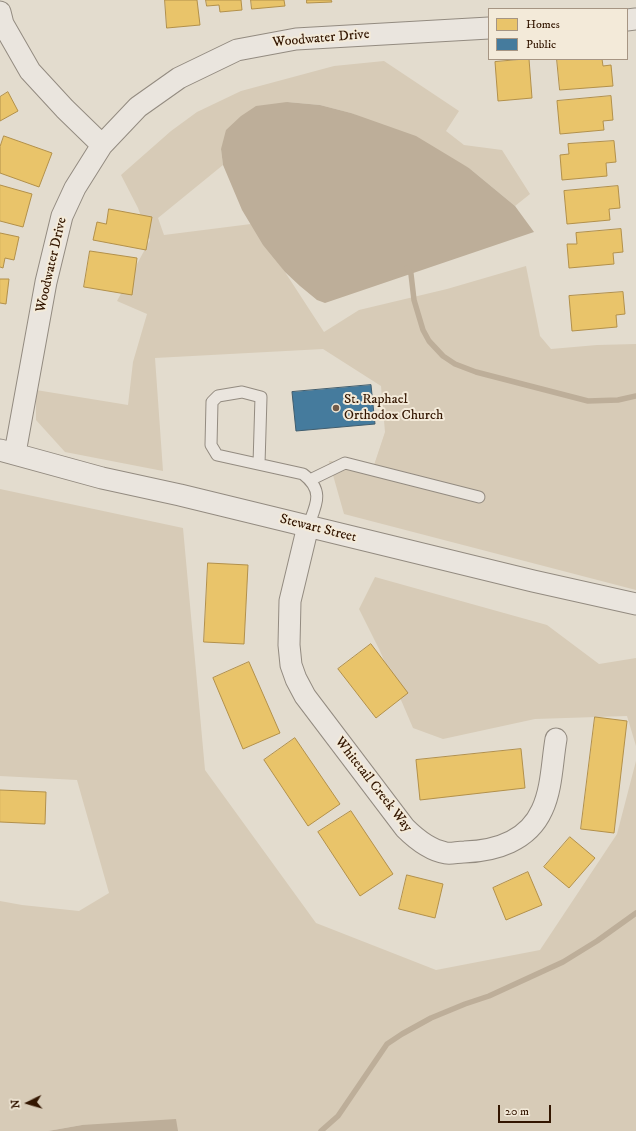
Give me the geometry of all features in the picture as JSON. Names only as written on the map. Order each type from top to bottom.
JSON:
[{"type":"street","points":[[0,12],[3,24],[30,71],[102,145]]},
{"type":"street","name":"Woodwater Drive","points":[[7,452],[62,216],[75,188],[102,145],[138,107],[179,78],[237,50],[296,38],[488,28]]},
{"type":"street","name":"Stewart Street","points":[[7,452],[102,478],[180,495],[533,581],[636,604]]},
{"type":"street","name":"Whitetail Creek Way","points":[[308,526],[290,601],[289,645],[291,665],[296,679],[305,696],[405,828],[416,840],[430,848],[446,853],[480,851],[510,843],[534,824],[542,811],[548,797],[556,739]]},
{"type":"lane","points":[[259,464],[261,397],[242,392],[218,396],[212,402],[211,445],[217,455],[303,474],[316,488],[317,503],[308,526]]},
{"type":"lane","points":[[310,480],[346,463],[479,497]]},
{"type":"shaded area","points":[[384,61],[459,111],[446,131],[464,145],[502,150],[530,194],[515,206],[469,168],[351,113],[320,105],[287,102],[221,149],[223,165],[158,218],[164,235],[251,224],[285,272],[324,332],[359,310],[447,289],[526,266],[540,336],[551,349],[597,345],[636,344],[636,590],[344,514],[329,461],[374,465],[385,432],[381,386],[323,349],[155,358],[163,471],[65,452],[36,420],[36,390],[128,405],[133,362],[147,314],[117,301],[150,240],[138,208],[121,175],[171,131],[197,112],[241,91],[334,66]]},
{"type":"shaded area","points":[[287,102],[320,105],[351,113],[416,136],[469,168],[515,206],[534,232],[325,303],[317,300],[285,272],[263,245],[242,210],[223,165],[221,149],[226,130],[241,116],[256,106]]},
{"type":"shaded area","points":[[0,489],[183,528],[205,770],[316,923],[436,970],[540,950],[617,834],[636,761],[636,1131],[178,1131],[82,1125],[48,1131],[0,1131],[0,901],[22,905],[79,911],[109,893],[77,780],[0,776]]},
{"type":"shaded area","points":[[375,577],[547,625],[599,664],[636,658],[636,746],[627,716],[535,719],[443,739],[413,728],[380,651],[359,609]]},
{"type":"shaded area","points":[[176,1119],[178,1131],[48,1131],[82,1125]]},
{"type":"building: Homes","points":[[165,0],[197,0],[200,25],[167,28]]},
{"type":"building: Homes","points":[[206,0],[241,0],[242,10],[220,12],[219,5],[207,6]]},
{"type":"building: Homes","points":[[251,0],[284,0],[285,6],[252,9]]},
{"type":"building: Homes","points":[[307,0],[331,0],[332,2],[307,3]]},
{"type":"building: Homes","points":[[529,60],[532,98],[498,101],[495,62]]},
{"type":"building: Homes","points":[[557,60],[602,60],[603,66],[611,65],[613,86],[560,90]]},
{"type":"building: Homes","points":[[8,92],[18,111],[0,121],[0,97]]},
{"type":"building: Homes","points":[[611,96],[613,120],[603,121],[604,130],[560,134],[557,101]]},
{"type":"building: Homes","points":[[4,136],[52,153],[39,187],[0,173],[0,147]]},
{"type":"building: Homes","points":[[614,141],[616,162],[606,163],[607,176],[562,180],[560,155],[569,154],[568,144]]},
{"type":"building: Homes","points":[[0,185],[32,194],[23,227],[0,221]]},
{"type":"building: Homes","points":[[618,186],[620,208],[609,209],[610,220],[567,224],[564,191]]},
{"type":"building: Homes","points":[[109,209],[152,217],[146,250],[93,240],[97,222],[106,224]]},
{"type":"building: Homes","points":[[621,229],[623,252],[613,253],[614,264],[569,268],[567,244],[577,244],[576,233]]},
{"type":"building: Homes","points":[[0,233],[19,237],[14,260],[5,258],[3,268],[0,267]]},
{"type":"building: Homes","points":[[90,251],[137,258],[132,295],[84,287]]},
{"type":"building: Homes","points":[[0,279],[9,279],[6,304],[0,303]]},
{"type":"building: Homes","points":[[623,292],[625,314],[616,315],[617,327],[572,331],[569,296]]},
{"type":"building: Homes","points":[[208,563],[248,565],[244,644],[204,642]]},
{"type":"building: Homes","points":[[371,644],[408,693],[376,718],[338,669]]},
{"type":"building: Homes","points":[[249,662],[280,733],[243,749],[213,678]]},
{"type":"building: Homes","points":[[595,717],[627,721],[614,833],[581,829]]},
{"type":"building: Homes","points":[[295,738],[340,804],[308,826],[264,760]]},
{"type":"building: Homes","points":[[521,749],[525,788],[420,800],[416,760]]},
{"type":"building: Homes","points":[[0,790],[46,792],[45,824],[0,822]]},
{"type":"building: Homes","points":[[351,811],[393,874],[360,896],[318,832]]},
{"type":"building: Homes","points":[[570,837],[595,858],[569,888],[544,867]]},
{"type":"building: Homes","points":[[528,872],[542,905],[506,920],[493,888]]},
{"type":"building: Homes","points":[[407,875],[443,884],[435,918],[399,909]]},
{"type":"building: Public","points":[[371,385],[375,424],[296,431],[292,392]]},
{"type":"waterway","points":[[407,268],[411,274],[414,300],[423,330],[429,341],[443,356],[455,364],[476,372],[588,401],[618,400],[636,396]]},
{"type":"waterway","points":[[321,1131],[338,1116],[387,1044],[431,1018],[489,996],[563,962],[597,941],[636,913]]},
{"type":"place","name":"St. Raphael Orthodox Church","points":[[336,408]]}]
